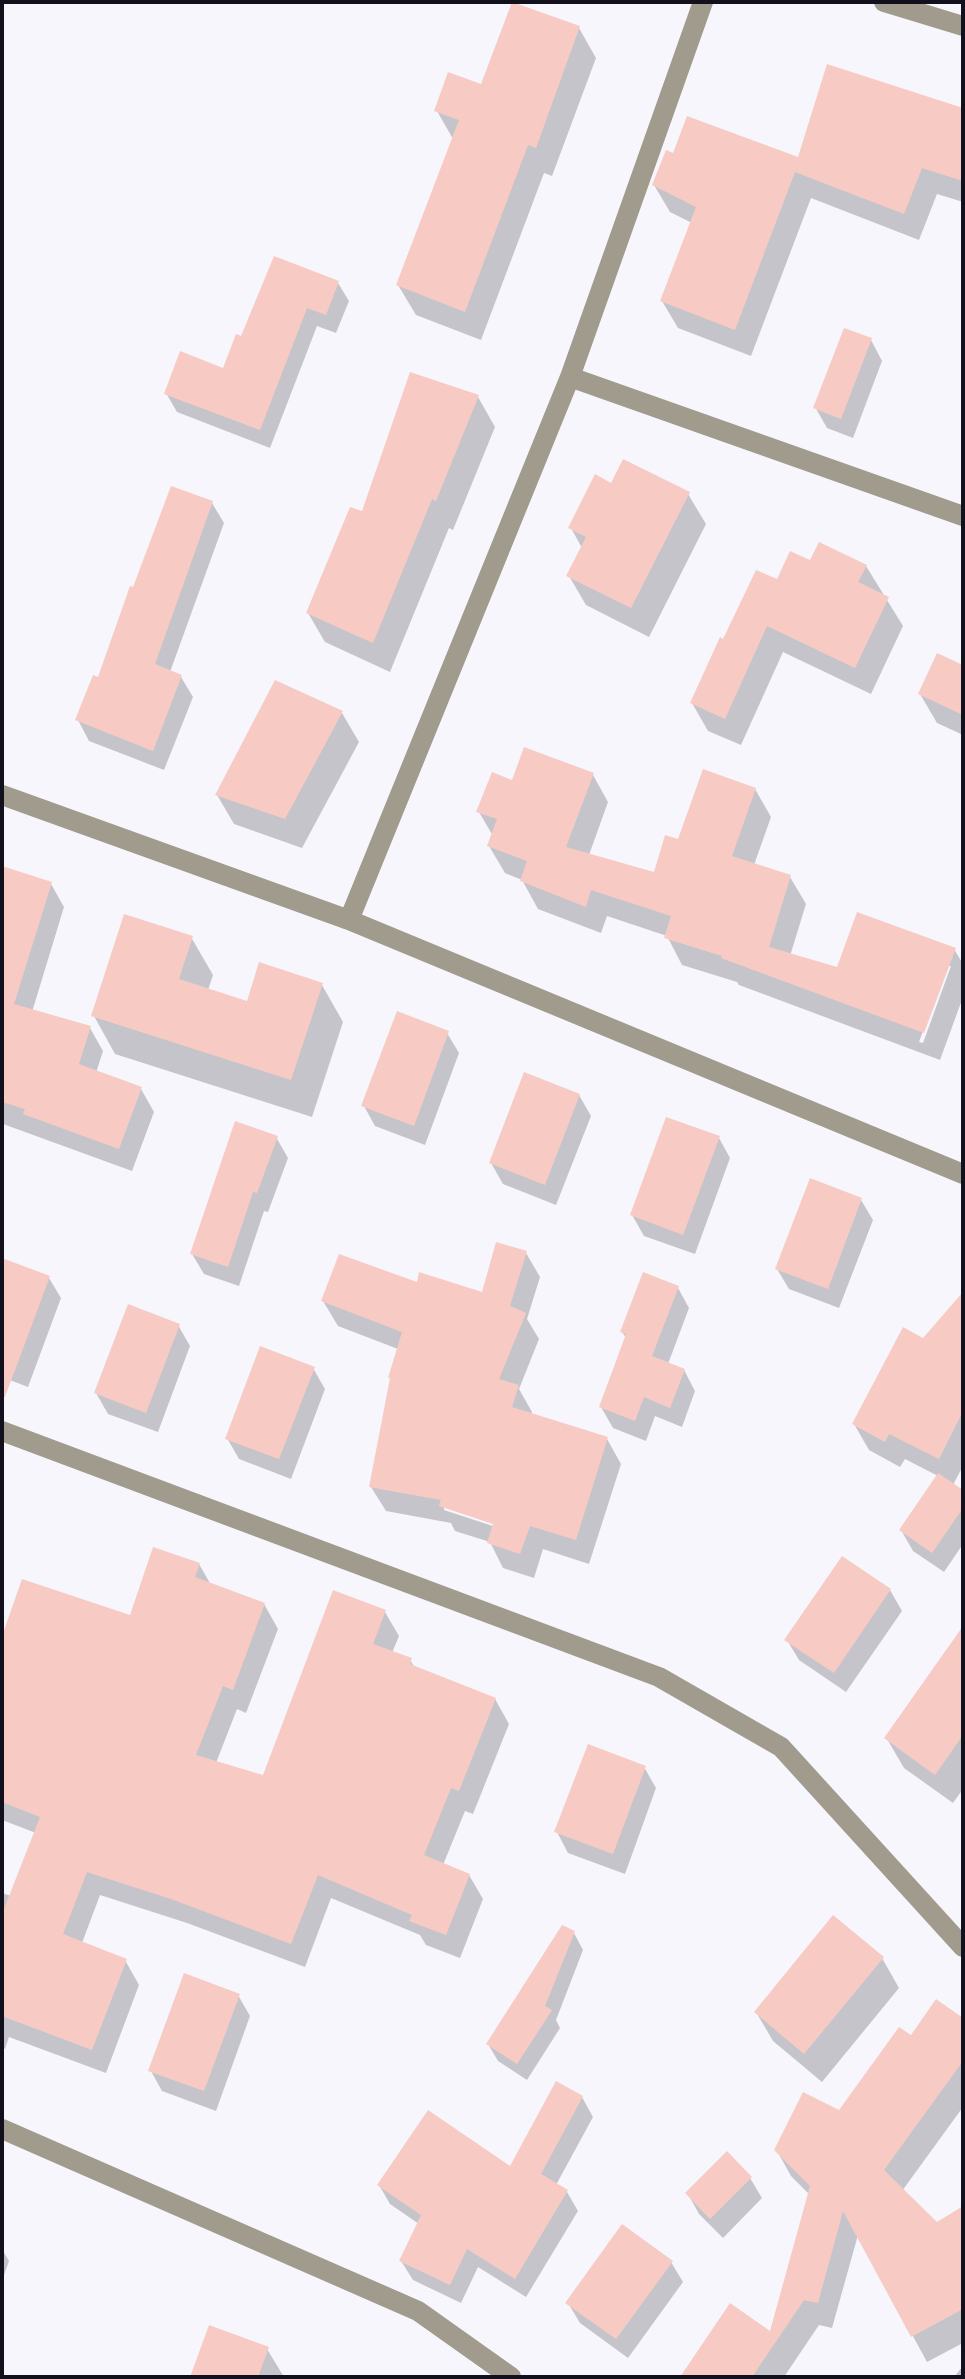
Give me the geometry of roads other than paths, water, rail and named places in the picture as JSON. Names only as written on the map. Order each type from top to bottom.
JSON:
[{"type":"street","points":[[349,920],[570,377],[703,2]]},
{"type":"street","points":[[884,2],[963,26]]},
{"type":"street","points":[[570,377],[963,516]]},
{"type":"street","points":[[2,795],[349,920],[963,1174]]},
{"type":"street","points":[[2,1431],[659,1677],[781,1747],[963,1947]]},
{"type":"street","points":[[2,2129],[418,2311],[511,2377]]}]
